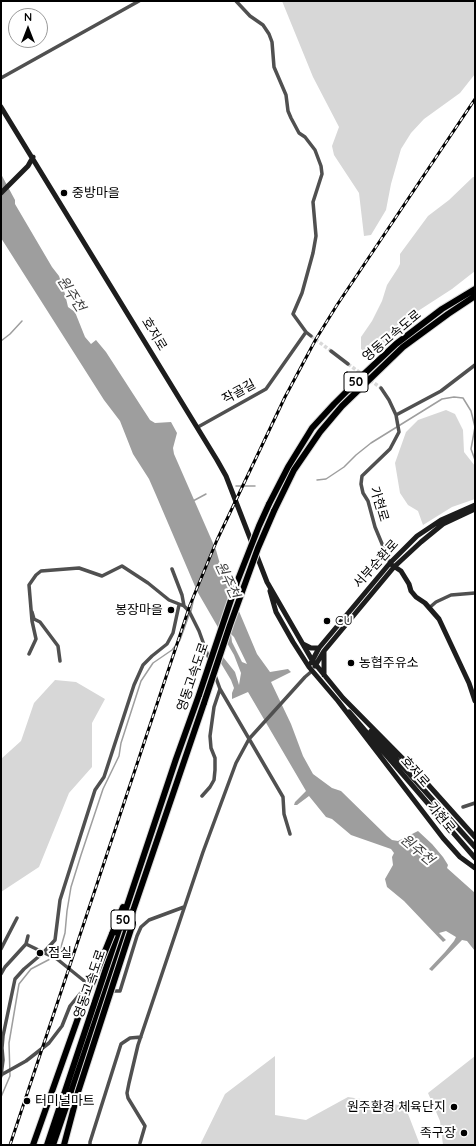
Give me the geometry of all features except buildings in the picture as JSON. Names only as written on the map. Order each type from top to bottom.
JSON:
[{"type":"highway","name":"영동고속도로","points":[[46,1145],[237,582],[269,504],[288,467],[312,428],[334,404],[396,344],[442,309],[475,289]]},
{"type":"highway","name":"영동고속도로","points":[[53,1145],[255,555],[294,470],[320,432],[342,406],[403,347],[475,296]]},
{"type":"highway","points":[[64,1145],[80,1086],[133,923],[149,866]]},
{"type":"highway","points":[[33,1145],[78,1018],[135,881]]},
{"type":"street","points":[[1,78],[139,1]]},
{"type":"street","points":[[236,1],[250,16],[263,25],[269,34],[272,42],[274,67],[286,95],[288,111],[299,134],[305,137],[315,150],[321,166],[322,174],[313,202],[316,236],[313,253],[304,286],[293,314],[306,332],[311,336]]},
{"type":"street","name":"호저로","points":[[1,107],[198,427],[226,476],[267,582],[276,612],[310,669],[338,701],[356,718],[475,846]]},
{"type":"street","points":[[1,192],[25,168],[33,157]]},
{"type":"street","name":"작골길","points":[[198,427],[266,389],[306,332]]},
{"type":"street","points":[[331,351],[348,364]]},
{"type":"street","points":[[397,417],[441,391],[475,365]]},
{"type":"street","name":"가현로","points":[[381,388],[389,400],[397,417],[400,429],[390,449],[362,476],[361,484],[363,493],[368,501],[374,527],[392,565],[400,571],[409,584],[411,591],[439,619],[469,683],[475,701]]},
{"type":"street","name":"서부순환로","points":[[310,669],[312,660],[417,536],[441,520],[475,505]]},
{"type":"street","name":"서부순환로","points":[[392,565],[444,524],[475,509]]},
{"type":"street","points":[[60,661],[58,646],[40,622],[34,619],[29,598],[29,585],[41,571],[79,568],[102,576],[122,566],[148,583],[169,600],[184,606],[189,611],[200,631],[220,689],[283,797],[284,814],[290,834]]},
{"type":"street","points":[[172,569],[182,595],[184,606]]},
{"type":"street","name":"호저로","points":[[267,582],[312,660],[343,698],[356,718],[475,858]]},
{"type":"street","points":[[429,608],[436,602],[451,595],[475,593]]},
{"type":"street","points":[[1,1076],[3,1036],[15,979],[24,969],[46,953],[55,940],[60,900],[95,790],[104,778],[134,685],[143,665],[167,644],[173,633],[179,605]]},
{"type":"street","points":[[29,654],[36,639],[32,621],[32,609]]},
{"type":"street","points":[[302,644],[311,648],[322,650],[324,675]]},
{"type":"street","name":"서부순환로","points":[[310,669],[316,664],[322,650]]},
{"type":"street","points":[[140,1143],[146,1126],[128,1098],[127,1093],[141,1037],[184,907],[236,763],[249,739],[305,677],[310,669]]},
{"type":"street","points":[[202,796],[210,787],[215,775],[215,758],[210,748],[211,729],[214,707],[220,689]]},
{"type":"street","points":[[356,718],[424,780],[475,837]]},
{"type":"street","name":"가현로","points":[[356,718],[443,838],[460,857],[475,868]]},
{"type":"street","points":[[463,807],[475,803]]},
{"type":"street","points":[[112,992],[120,990],[141,927],[149,920],[184,907]]},
{"type":"street","points":[[1,949],[17,918]]},
{"type":"street","points":[[1,974],[5,967],[26,944],[28,936]]},
{"type":"street","points":[[1,1076],[26,1061],[40,1050],[57,1033],[62,1026],[70,1006],[89,984],[57,959],[26,944]]},
{"type":"street","points":[[1,963],[5,967]]},
{"type":"street","points":[[90,1145],[121,1044],[130,1038],[141,1037]]},
{"type":"shaded area","points":[[282,1],[475,1],[475,74],[460,93],[424,119],[411,133],[401,149],[391,184],[386,210],[371,235],[364,236],[359,193],[334,155],[332,146],[339,127],[313,77]]},
{"type":"shaded area","points":[[473,177],[475,177],[475,271],[452,289],[418,311],[380,348],[370,355],[361,349],[361,337],[372,321],[382,301],[387,285],[400,264],[400,254],[428,216],[449,200]]},
{"type":"shaded area","points":[[446,410],[455,414],[463,430],[464,452],[475,466],[475,499],[452,507],[423,525],[418,511],[408,505],[400,493],[395,463],[406,432],[418,420]]},
{"type":"shaded area","points":[[55,680],[76,682],[105,699],[92,723],[92,767],[69,793],[39,867],[1,892],[1,759],[21,741],[34,703]]},
{"type":"shaded area","points":[[275,1056],[275,1115],[306,1120],[348,1097],[405,1106],[420,1145],[200,1145],[225,1094]]},
{"type":"shaded area","name":"원주환경 체육단지","points":[[475,1056],[475,1145],[443,1145],[440,1121],[428,1093]]},
{"type":"water","name":"원주천","points":[[1,174],[15,200],[15,204],[52,267],[59,276],[68,307],[75,312],[85,337],[91,344],[96,340],[106,352],[150,420],[155,423],[171,422],[177,433],[173,448],[174,454],[216,550],[222,571],[257,654],[270,672],[288,669],[291,672],[271,682],[291,724],[303,756],[313,774],[332,788],[341,791],[392,840],[398,841],[418,831],[432,844],[448,865],[447,868],[475,893],[475,951],[467,941],[462,940],[432,971],[429,969],[445,952],[456,937],[446,931],[439,933],[446,940],[443,942],[404,901],[387,887],[385,879],[393,865],[392,857],[394,853],[391,849],[351,835],[332,819],[326,817],[309,796],[297,805],[294,805],[306,791],[248,692],[232,699],[234,688],[231,680],[213,650],[223,657],[235,672],[239,685],[241,673],[234,655],[197,591],[149,479],[133,454],[120,421],[104,400],[1,238]],"holes":[[[231,634],[234,637],[247,664],[242,662],[232,642]]]},
{"type":"waterway","points":[[1,341],[22,321]]},
{"type":"waterway","points":[[317,480],[326,479],[344,467],[371,443],[442,399],[454,397],[463,398],[471,411],[475,427],[471,449],[475,460]]},
{"type":"waterway","points":[[236,486],[255,486]]},
{"type":"waterway","points":[[193,501],[206,494]]},
{"type":"waterway","points":[[191,611],[196,588]]},
{"type":"waterway","points":[[1,1097],[10,1076],[9,1043],[19,984],[31,969],[52,958],[61,947],[65,933],[71,887],[103,789],[119,756],[121,743],[141,681],[153,663],[172,650],[180,640],[189,615]]},
{"type":"tunnel","points":[[311,336],[331,351]]},
{"type":"tunnel","points":[[348,364],[381,388]]},
{"type":"railway","points":[[10,1145],[190,605],[217,540],[285,397],[316,339],[337,305],[475,99]]},
{"type":"place","name":"중방마을","points":[[64,193]]},
{"type":"place","name":"봉장마을","points":[[171,610]]},
{"type":"place","name":"CU","points":[[327,621]]},
{"type":"place","name":"농협주유소","points":[[351,663]]},
{"type":"place","name":"점실","points":[[40,953]]},
{"type":"place","name":"터미널마트","points":[[27,1101]]},
{"type":"place","name":"원주환경 체육단지","points":[[454,1107]]},
{"type":"place","name":"족구장","points":[[464,1133]]}]
